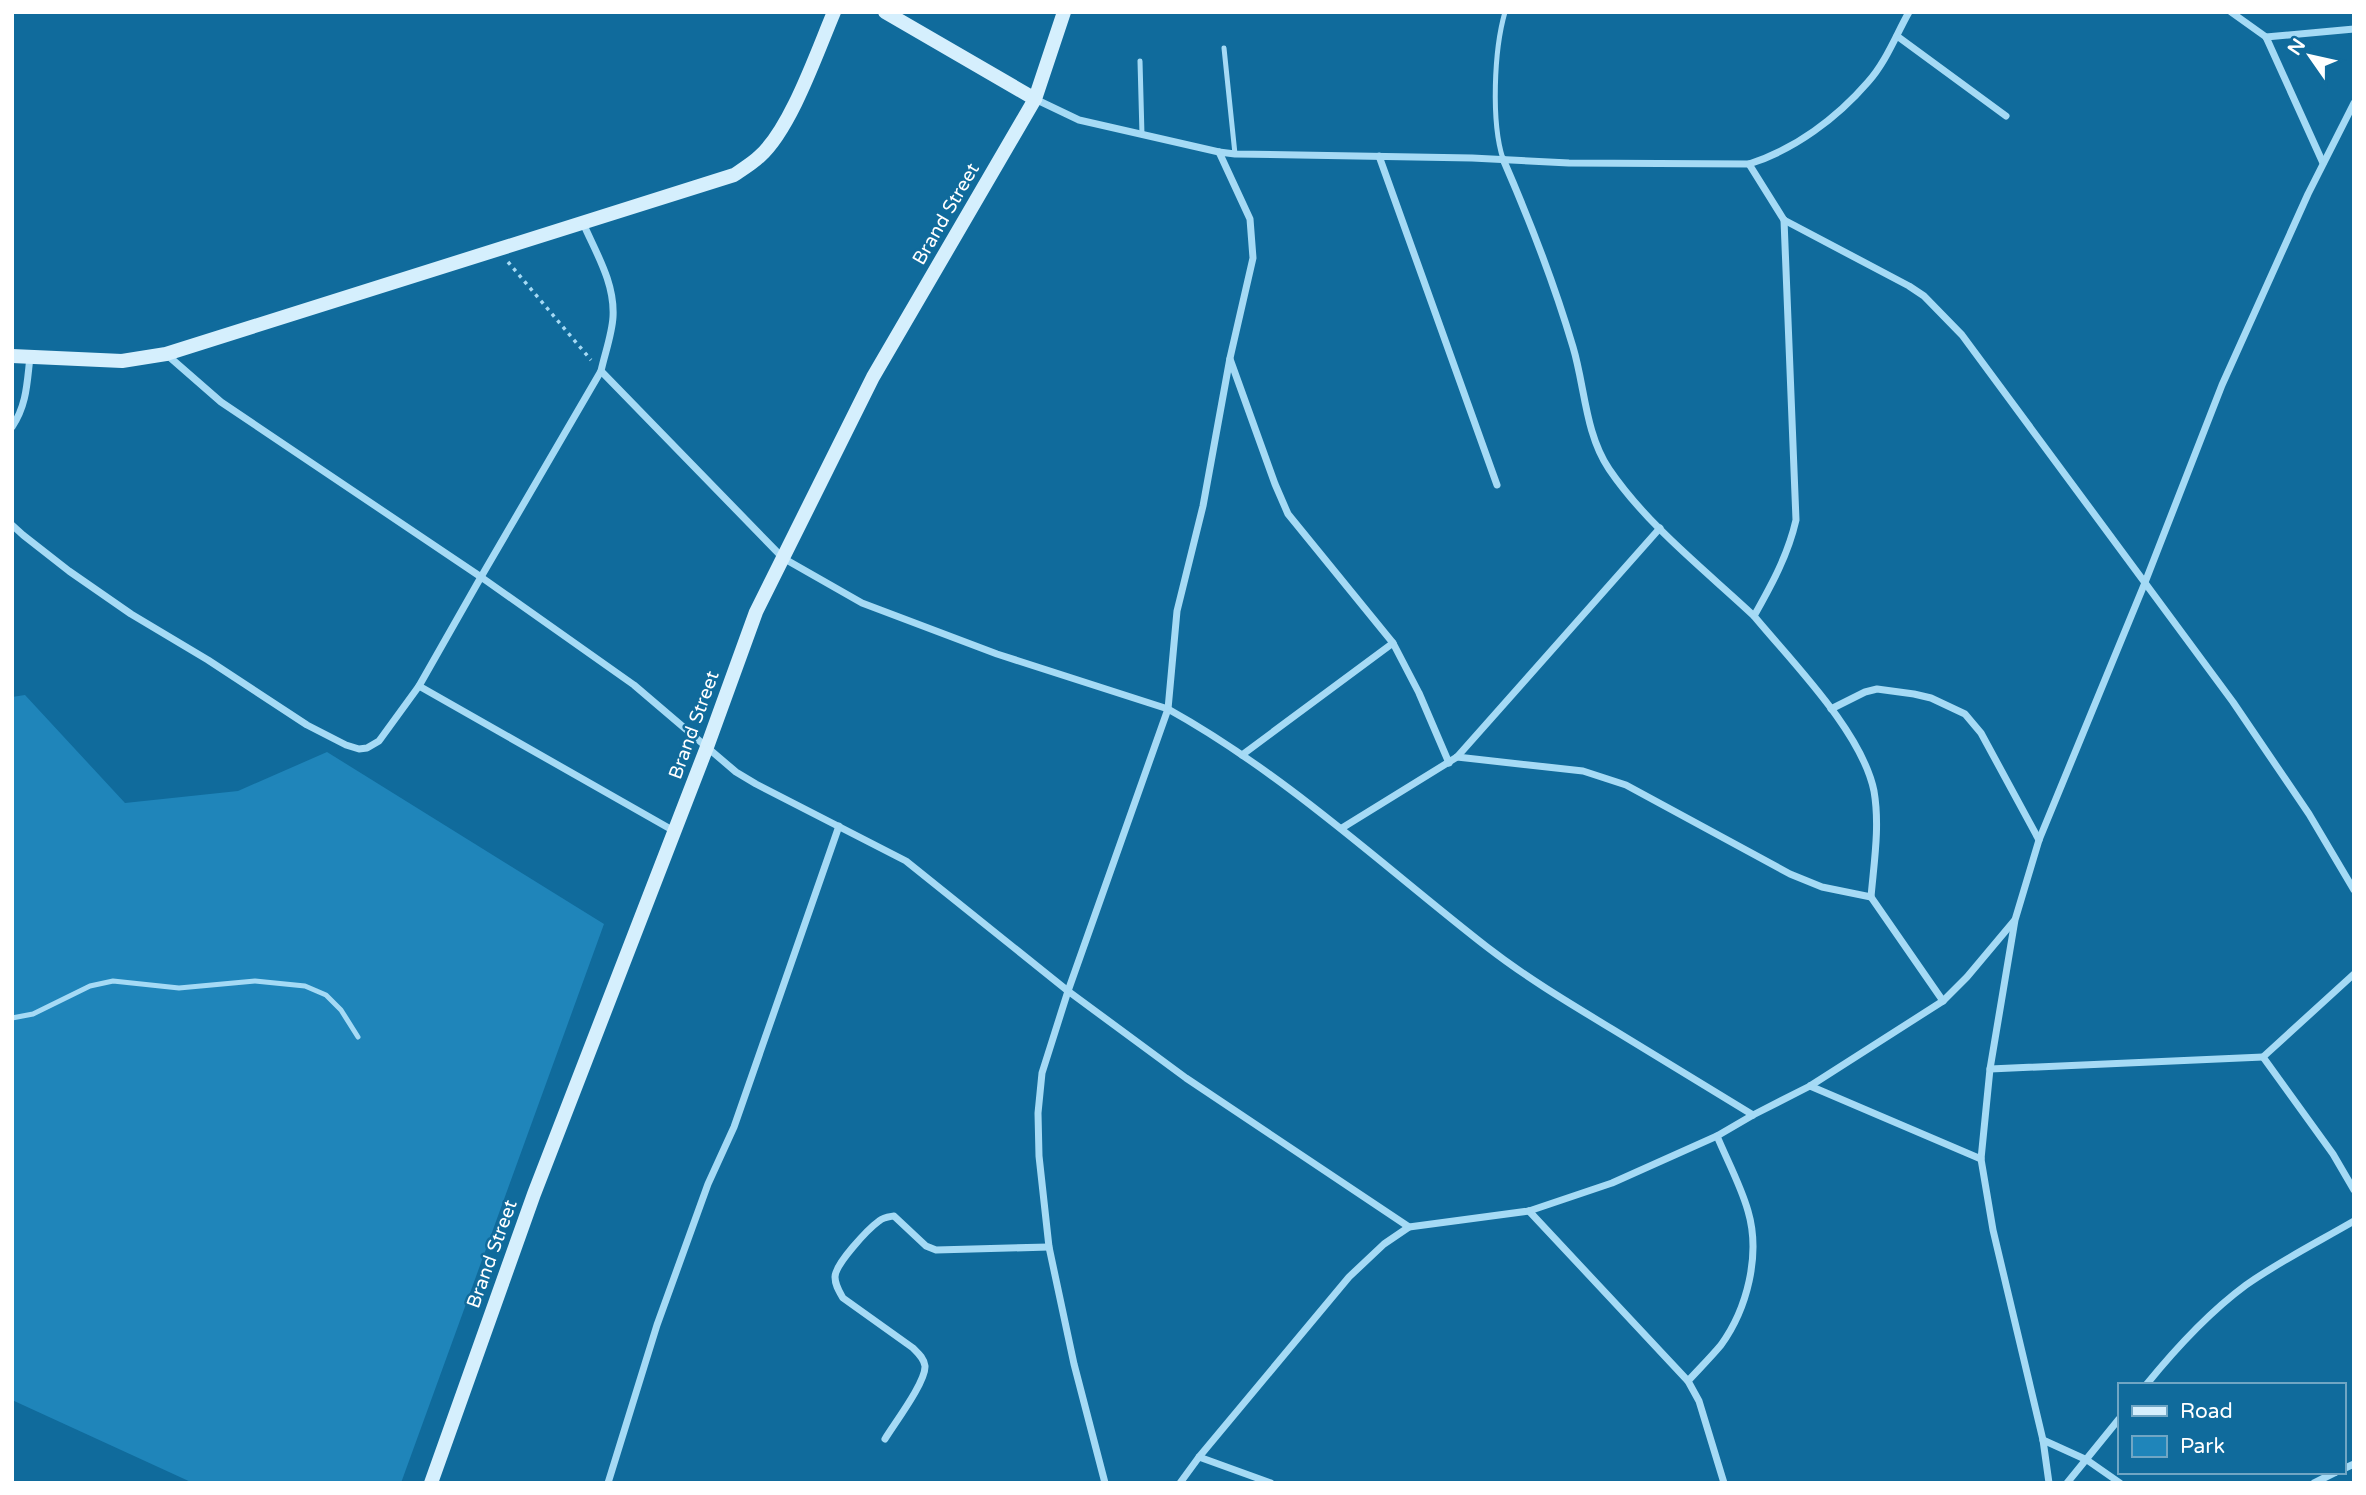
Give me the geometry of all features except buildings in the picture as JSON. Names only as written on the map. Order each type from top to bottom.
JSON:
[{"type":"street","points":[[12,356],[122,361],[166,354],[734,175],[761,156],[777,136],[834,12]]},
{"type":"street","points":[[885,12],[1035,99],[1079,120],[1219,152],[1569,163],[1749,164],[1771,157],[1824,122],[1869,82],[1909,12]]},
{"type":"street","name":"Brand Street","points":[[430,1483],[534,1194],[708,747],[756,612],[873,377],[1035,99],[1064,12]]},
{"type":"street","points":[[2231,12],[2266,37],[2323,163]]},
{"type":"street","points":[[2266,37],[2354,29]]},
{"type":"street","points":[[1897,36],[2006,116]]},
{"type":"street","points":[[2049,1483],[2043,1440],[2003,1276],[1981,1159],[1990,1069],[2015,920],[2039,840],[2222,385],[2323,163],[2354,103]]},
{"type":"street","points":[[1105,1483],[1074,1364],[1049,1247],[1038,1156],[1038,1113],[1042,1073],[1068,991],[1168,709],[1177,611],[1203,506],[1230,358],[1253,258],[1251,219],[1219,152]]},
{"type":"street","points":[[1379,156],[1497,485]]},
{"type":"street","points":[[1503,159],[1537,237],[1574,351],[1590,423],[1608,467],[1660,528],[1754,616],[1852,738],[1864,760],[1874,790],[1877,829],[1871,897],[1943,1001]]},
{"type":"street","points":[[1749,164],[1784,220],[1796,520],[1791,544],[1780,570],[1754,616]]},
{"type":"street","points":[[1784,220],[1909,286],[1924,296],[1962,335],[2256,735],[2309,814],[2354,890]]},
{"type":"street","points":[[12,525],[60,564],[131,614],[208,660],[307,725],[338,741],[368,748],[379,741],[419,686],[601,370],[613,319],[613,300],[610,282],[583,223]]},
{"type":"street","points":[[166,354],[243,418],[481,577],[634,685],[736,772],[756,785],[905,861],[1068,991],[1186,1079],[1409,1227]]},
{"type":"street","points":[[12,426],[21,413],[26,396],[30,357]]},
{"type":"street","points":[[1230,358],[1288,514],[1393,643],[1419,693],[1449,763]]},
{"type":"street","points":[[601,370],[783,558],[862,603],[997,654],[1168,709],[1216,736],[1342,828],[1531,980],[1753,1115]]},
{"type":"street","points":[[1342,828],[1457,757],[1660,528]]},
{"type":"street","points":[[1242,755],[1393,643]]},
{"type":"street","points":[[419,686],[675,831]]},
{"type":"street","points":[[1830,709],[1877,689],[1923,696],[1965,714],[1981,733],[2039,840]]},
{"type":"street","points":[[1457,757],[1583,771],[1601,776],[1626,785],[1790,874],[1822,887],[1871,897]]},
{"type":"street","points":[[608,1483],[657,1325],[708,1184],[734,1126],[839,826]]},
{"type":"street","points":[[1180,1483],[1349,1277],[1384,1244],[1409,1227],[1530,1211],[1612,1184],[1717,1136],[1810,1086],[1943,1001],[2015,920]]},
{"type":"street","points":[[1990,1069],[2263,1057],[2354,974]]},
{"type":"street","points":[[2263,1057],[2333,1154],[2354,1190]]},
{"type":"street","points":[[1810,1086],[1981,1159]]},
{"type":"street","points":[[1688,1381],[1720,1345],[1738,1317],[1747,1293],[1752,1234],[1748,1210],[1717,1136]]},
{"type":"street","points":[[1530,1211],[1688,1381],[1699,1401],[1723,1482]]},
{"type":"street","points":[[885,1439],[922,1379],[925,1368],[922,1358],[912,1348],[843,1298],[836,1286],[835,1274],[842,1261],[878,1221],[894,1216],[926,1246],[936,1250],[1049,1247]]},
{"type":"street","points":[[2148,1383],[2173,1351],[2228,1299],[2270,1269],[2354,1222]]},
{"type":"street","points":[[2067,1483],[2118,1420]]},
{"type":"street","points":[[2043,1440],[2087,1460],[2120,1483]]},
{"type":"street","points":[[1199,1457],[1271,1483]]},
{"type":"street","points":[[2314,1483],[2332,1474]]},
{"type":"lane","points":[[1503,159],[1498,143],[1496,118],[1499,33],[1504,12]]},
{"type":"lane","points":[[1224,48],[1235,154]]},
{"type":"lane","points":[[1140,61],[1142,135]]},
{"type":"lane","points":[[12,1018],[33,1014],[90,986],[113,981],[179,988],[256,981],[305,986],[326,995],[341,1010],[358,1037]]},
{"type":"path","points":[[497,250],[601,370]]},
{"type":"green space","points":[[25,695],[125,803],[238,791],[327,752],[604,924],[401,1483],[193,1483],[12,1400],[12,697]]}]
